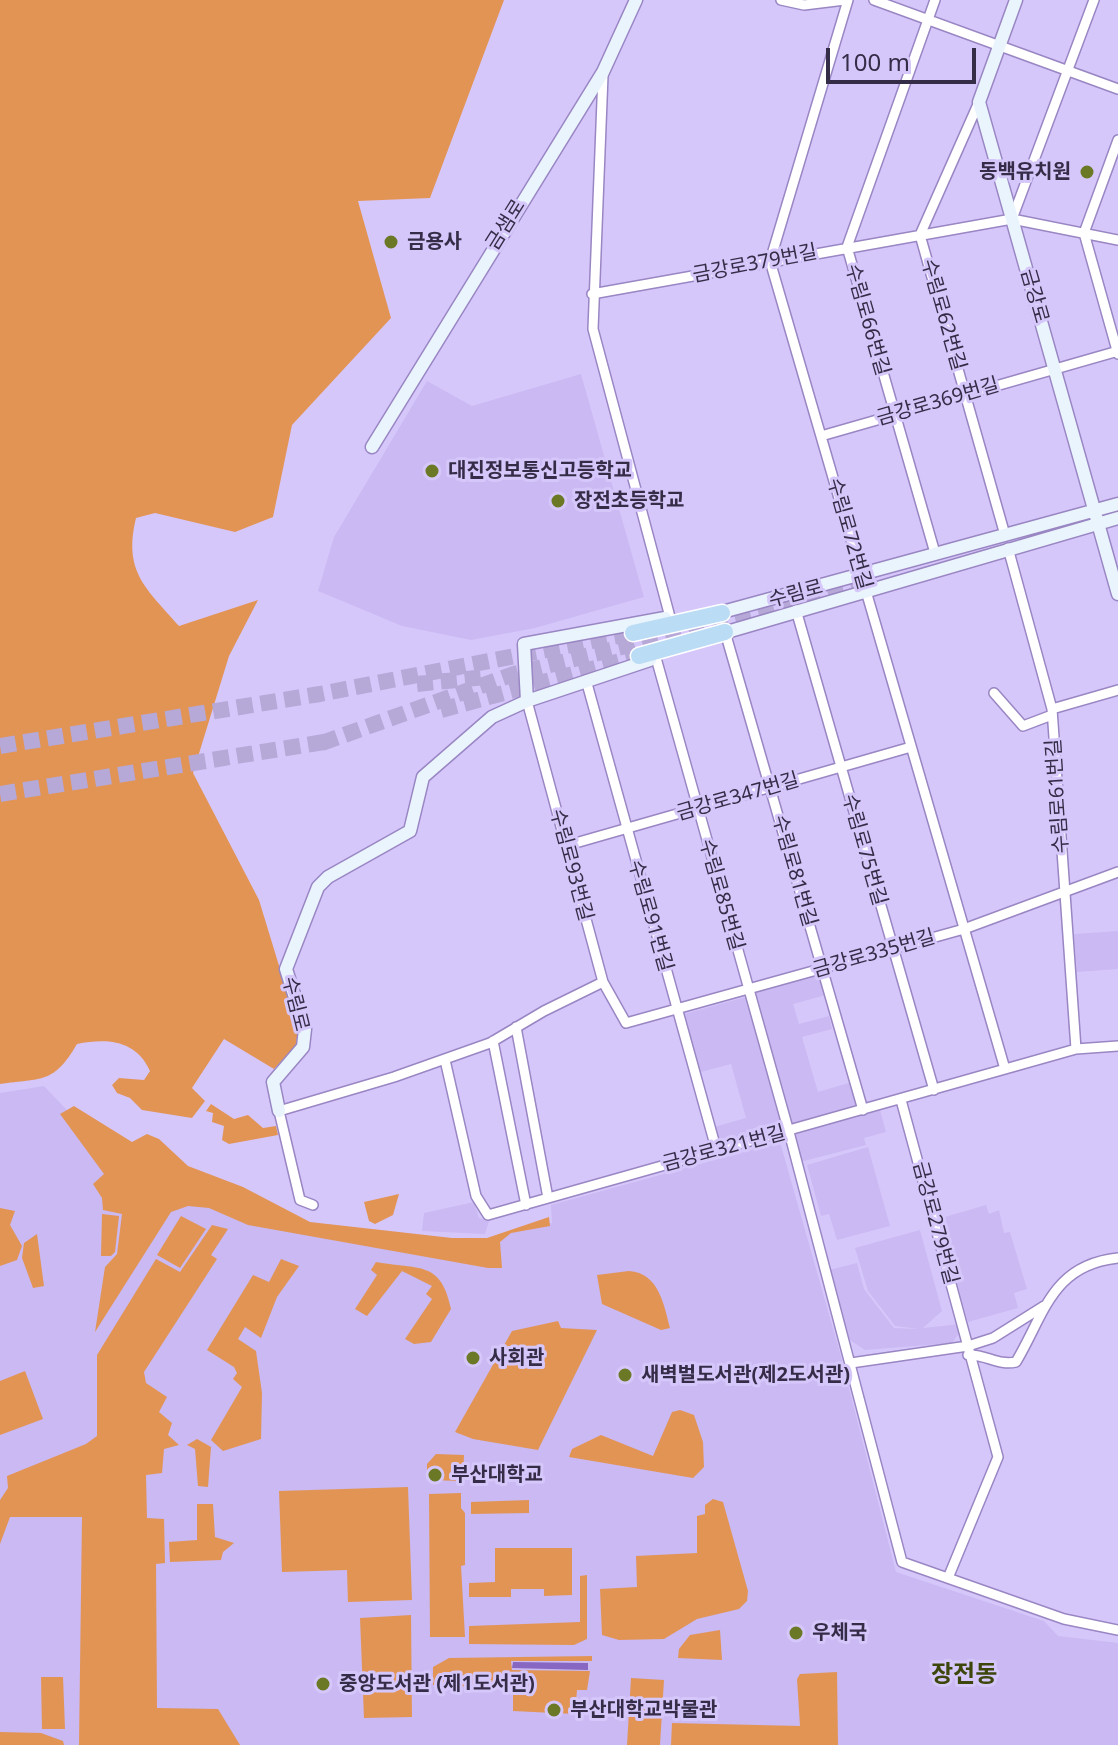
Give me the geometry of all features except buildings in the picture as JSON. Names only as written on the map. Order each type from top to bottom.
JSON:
[{"type":"highway","points":[[633,633],[668,622],[722,613]]},
{"type":"highway","points":[[647,657],[725,632]]},
{"type":"main road","name":"금샘로","points":[[372,447],[603,72],[636,0]]},
{"type":"main road","points":[[979,102],[1016,0]]},
{"type":"main road","name":"금강로","points":[[979,102],[1118,594]]},
{"type":"main road","name":"수림로","points":[[725,632],[865,590],[1006,541],[1096,516],[1118,504]]},
{"type":"main road","name":"수림로","points":[[1096,516],[1118,518]]},
{"type":"main road","name":"수림로","points":[[722,613],[935,553],[1006,541]]},
{"type":"main road","points":[[527,701],[524,644],[668,622]]},
{"type":"main road","name":"수림로","points":[[279,1111],[273,1082],[303,1047],[305,1029],[286,969],[318,887],[340,869],[410,831],[423,777],[492,717],[647,657]]},
{"type":"street","points":[[770,261],[846,0],[804,5],[781,0]]},
{"type":"street","points":[[874,0],[1118,89]]},
{"type":"street","name":"수림로66번길","points":[[935,0],[847,247],[935,553]]},
{"type":"street","points":[[1094,0],[1012,219],[1118,240]]},
{"type":"street","points":[[603,72],[593,329],[668,622]]},
{"type":"street","name":"수림로62번길","points":[[979,102],[920,235],[1006,541]]},
{"type":"street","points":[[1118,140],[1084,233],[1118,352]]},
{"type":"street","name":"금강로379번길","points":[[592,294],[1012,219]]},
{"type":"street","name":"수림로72번길","points":[[770,261],[1005,1069]]},
{"type":"street","name":"금강로369번길","points":[[821,436],[1118,352]]},
{"type":"street","name":"수림로61번길","points":[[1006,541],[1052,712],[1076,1049]]},
{"type":"street","name":"수림로75번길","points":[[796,610],[934,1090]]},
{"type":"street","name":"수림로81번길","points":[[725,632],[863,1110]]},
{"type":"street","name":"수림로85번길","points":[[647,657],[697,808],[789,1132]]},
{"type":"street","name":"수림로91번길","points":[[586,680],[717,1152]]},
{"type":"street","points":[[994,693],[1023,726],[1052,712],[1118,690]]},
{"type":"street","name":"수림로93번길","points":[[527,701],[603,982],[626,1023]]},
{"type":"street","name":"금강로347번길","points":[[565,846],[911,747]]},
{"type":"street","name":"금강로335번길","points":[[626,1023],[964,929],[1118,872]]},
{"type":"street","points":[[279,1111],[445,1060],[493,1041],[603,982]]},
{"type":"street","points":[[516,1027],[548,1198]]},
{"type":"street","points":[[493,1041],[526,1205]]},
{"type":"street","name":"금강로321번길","points":[[445,1060],[476,1196],[483,1212],[496,1214],[1076,1049],[1118,1046]]},
{"type":"street","name":"금강로279번길","points":[[901,1100],[998,1457],[948,1578]]},
{"type":"street","name":"수림로","points":[[279,1111],[300,1200],[313,1205]]},
{"type":"street","points":[[789,1132],[902,1562],[1064,1619],[1118,1630]]},
{"type":"street","points":[[968,1350],[1004,1365],[1016,1362],[1066,1275],[1103,1259],[1118,1258]]},
{"type":"street","points":[[851,1363],[968,1350],[1046,1305]]},
{"type":"shaded area","points":[[0,0],[504,0],[430,198],[358,201],[391,318],[292,425],[273,517],[235,532],[155,513],[136,518],[133,537],[135,566],[147,589],[179,626],[258,600],[229,656],[193,773],[259,900],[298,1028],[296,1045],[274,1069],[224,1039],[192,1088],[205,1101],[192,1118],[142,1110],[130,1098],[117,1093],[112,1085],[119,1078],[144,1080],[150,1071],[129,1047],[110,1042],[77,1044],[54,1073],[37,1079],[0,1084]]},
{"type":"shaded area","points":[[581,374],[644,597],[535,628],[471,640],[402,626],[318,591],[334,537],[427,381],[472,406]]},
{"type":"shaded area","points":[[1118,931],[1118,969],[1077,972],[1074,934]]},
{"type":"shaded area","points":[[819,972],[826,995],[793,1004],[799,1024],[829,1016],[832,1029],[802,1037],[818,1092],[852,1082],[859,1108],[790,1128],[751,991]]},
{"type":"shaded area","points":[[749,996],[785,1127],[719,1145],[714,1127],[746,1118],[731,1064],[697,1073],[681,1015]]},
{"type":"shaded area","name":"부산대학교","points":[[44,1086],[125,1171],[310,1224],[454,1242],[494,1242],[510,1232],[552,1223],[551,1205],[780,1142],[840,1353],[896,1572],[1044,1621],[1058,1636],[1118,1643],[1118,1745],[0,1745],[0,1093]]},
{"type":"shaded area","points":[[211,1104],[234,1119],[248,1115],[263,1128],[276,1126],[278,1135],[229,1144],[222,1140],[224,1126],[212,1122],[213,1113],[206,1111]]},
{"type":"shaded area","points":[[74,1106],[132,1142],[147,1134],[159,1139],[188,1166],[243,1187],[310,1222],[452,1238],[487,1238],[549,1217],[550,1226],[511,1233],[500,1242],[502,1268],[488,1268],[248,1225],[209,1208],[188,1206],[171,1212],[95,1332],[105,1267],[117,1254],[122,1214],[103,1210],[102,1198],[93,1184],[104,1174],[60,1114]]},
{"type":"shaded area","points":[[880,1110],[886,1132],[864,1138],[866,1145],[800,1162],[793,1134]]},
{"type":"shaded area","points":[[868,1147],[890,1226],[837,1240],[829,1214],[821,1216],[807,1165]]},
{"type":"shaded area","points":[[399,1194],[393,1215],[375,1224],[369,1221],[364,1202]]},
{"type":"shaded area","points":[[474,1202],[479,1218],[489,1221],[485,1234],[422,1231],[424,1213]]},
{"type":"shaded area","points":[[986,1205],[989,1214],[999,1210],[1004,1233],[1010,1232],[1027,1289],[1014,1293],[1018,1308],[968,1322],[938,1219]]},
{"type":"shaded area","points":[[0,1208],[15,1211],[10,1225],[22,1246],[17,1260],[0,1266]]},
{"type":"shaded area","points":[[102,1214],[119,1216],[115,1252],[111,1256],[101,1256]]},
{"type":"shaded area","points":[[181,1216],[206,1229],[180,1268],[157,1255]]},
{"type":"shaded area","points":[[212,1225],[228,1229],[211,1255],[217,1259],[144,1372],[146,1383],[167,1397],[159,1412],[172,1423],[168,1435],[179,1445],[164,1449],[162,1473],[146,1475],[147,1518],[164,1519],[165,1563],[156,1564],[157,1708],[218,1709],[240,1745],[79,1745],[82,1517],[10,1517],[0,1544],[0,1500],[8,1488],[7,1476],[86,1444],[97,1436],[97,1355],[156,1259],[180,1272]]},
{"type":"shaded area","points":[[920,1230],[942,1311],[923,1328],[960,1324],[960,1332],[952,1343],[865,1350],[850,1340],[829,1270],[857,1263],[864,1289],[894,1328],[920,1329],[895,1326],[868,1291],[855,1248]]},
{"type":"shaded area","points":[[37,1234],[44,1286],[33,1288],[22,1258],[24,1243]]},
{"type":"shaded area","points":[[281,1259],[299,1266],[277,1297],[261,1338],[245,1327],[238,1339],[256,1351],[262,1393],[261,1439],[223,1451],[211,1440],[242,1387],[233,1379],[237,1373],[234,1367],[207,1350],[253,1275],[269,1282]]},
{"type":"shaded area","points":[[376,1262],[426,1270],[441,1282],[451,1309],[431,1342],[414,1344],[405,1339],[432,1299],[426,1294],[432,1286],[402,1271],[367,1316],[355,1309],[377,1275],[371,1270]]},
{"type":"shaded area","points":[[629,1271],[639,1273],[654,1284],[670,1328],[661,1330],[602,1304],[597,1275]]},
{"type":"shaded area","points":[[558,1321],[561,1328],[597,1330],[538,1450],[473,1439],[455,1432],[512,1331]]},
{"type":"shaded area","points":[[25,1371],[43,1419],[0,1435],[0,1381]]},
{"type":"shaded area","points":[[680,1410],[694,1415],[703,1442],[704,1467],[693,1478],[569,1457],[572,1449],[601,1435],[653,1456],[672,1412]]},
{"type":"shaded area","points":[[197,1439],[211,1447],[208,1487],[198,1486],[195,1449],[187,1445]]},
{"type":"shaded area","points":[[436,1454],[464,1455],[463,1481],[427,1480],[427,1464]]},
{"type":"shaded area","points":[[408,1487],[412,1600],[348,1602],[347,1570],[282,1572],[279,1491]]},
{"type":"shaded area","points":[[461,1493],[461,1508],[465,1513],[465,1565],[461,1566],[465,1637],[430,1637],[429,1494]]},
{"type":"shaded area","points":[[713,1499],[723,1502],[748,1591],[747,1601],[739,1609],[697,1619],[664,1639],[619,1640],[602,1635],[600,1589],[637,1587],[636,1556],[697,1553],[697,1516],[705,1514],[705,1505]]},
{"type":"shaded area","points":[[529,1500],[529,1513],[471,1514],[471,1502]]},
{"type":"shaded area","points":[[197,1504],[213,1504],[215,1537],[234,1543],[223,1552],[221,1560],[170,1562],[169,1542],[197,1540]]},
{"type":"shaded area","points":[[495,1548],[572,1548],[572,1595],[544,1596],[544,1589],[511,1589],[511,1597],[469,1597],[469,1583],[495,1582]]},
{"type":"shaded area","points":[[587,1575],[587,1639],[574,1645],[469,1644],[469,1626],[580,1622],[580,1576]]},
{"type":"shaded area","points":[[411,1615],[412,1717],[364,1718],[360,1618]]},
{"type":"shaded area","points":[[720,1630],[722,1660],[678,1658],[679,1649],[690,1635]]},
{"type":"shaded area","points":[[592,1656],[592,1661],[511,1661],[512,1670],[590,1671],[587,1690],[577,1690],[575,1714],[513,1711],[513,1689],[433,1685],[433,1667],[449,1658]]},
{"type":"shaded area","points":[[513,1662],[588,1663],[588,1670],[512,1668]]},
{"type":"shaded area","points":[[837,1672],[838,1745],[671,1745],[672,1723],[800,1726],[797,1679],[800,1674]]},
{"type":"shaded area","points":[[41,1677],[63,1677],[65,1729],[42,1729]]},
{"type":"shaded area","points":[[631,1678],[664,1680],[660,1745],[627,1745]]},
{"type":"shaded area","points":[[0,1732],[41,1733],[63,1741],[64,1745],[0,1745]]},
{"type":"tunnel","points":[[322,743],[514,674],[854,589]]},
{"type":"tunnel","points":[[0,746],[320,694],[633,633]]},
{"type":"tunnel","points":[[441,710],[639,656]]},
{"type":"tunnel","points":[[417,684],[486,677]]},
{"type":"tunnel","points":[[0,794],[330,741]]},
{"type":"place","name":"동백유치원","points":[[1087,172]]},
{"type":"place","name":"금용사","points":[[391,242]]},
{"type":"place","name":"대진정보통신고등학교","points":[[432,471]]},
{"type":"place","name":"장전초등학교","points":[[558,501]]},
{"type":"place","name":"사회관","points":[[473,1358]]},
{"type":"place","name":"새벽벌도서관(제2도서관)","points":[[625,1375]]},
{"type":"place","name":"부산대학교","points":[[435,1475]]},
{"type":"place","name":"우체국","points":[[796,1633]]},
{"type":"place","name":"중앙도서관 (제1도서관)","points":[[323,1684]]},
{"type":"place","name":"부산대학교박물관","points":[[554,1710]]},
{"type":"district","name":"장전동","points":[[964,1675]]}]
